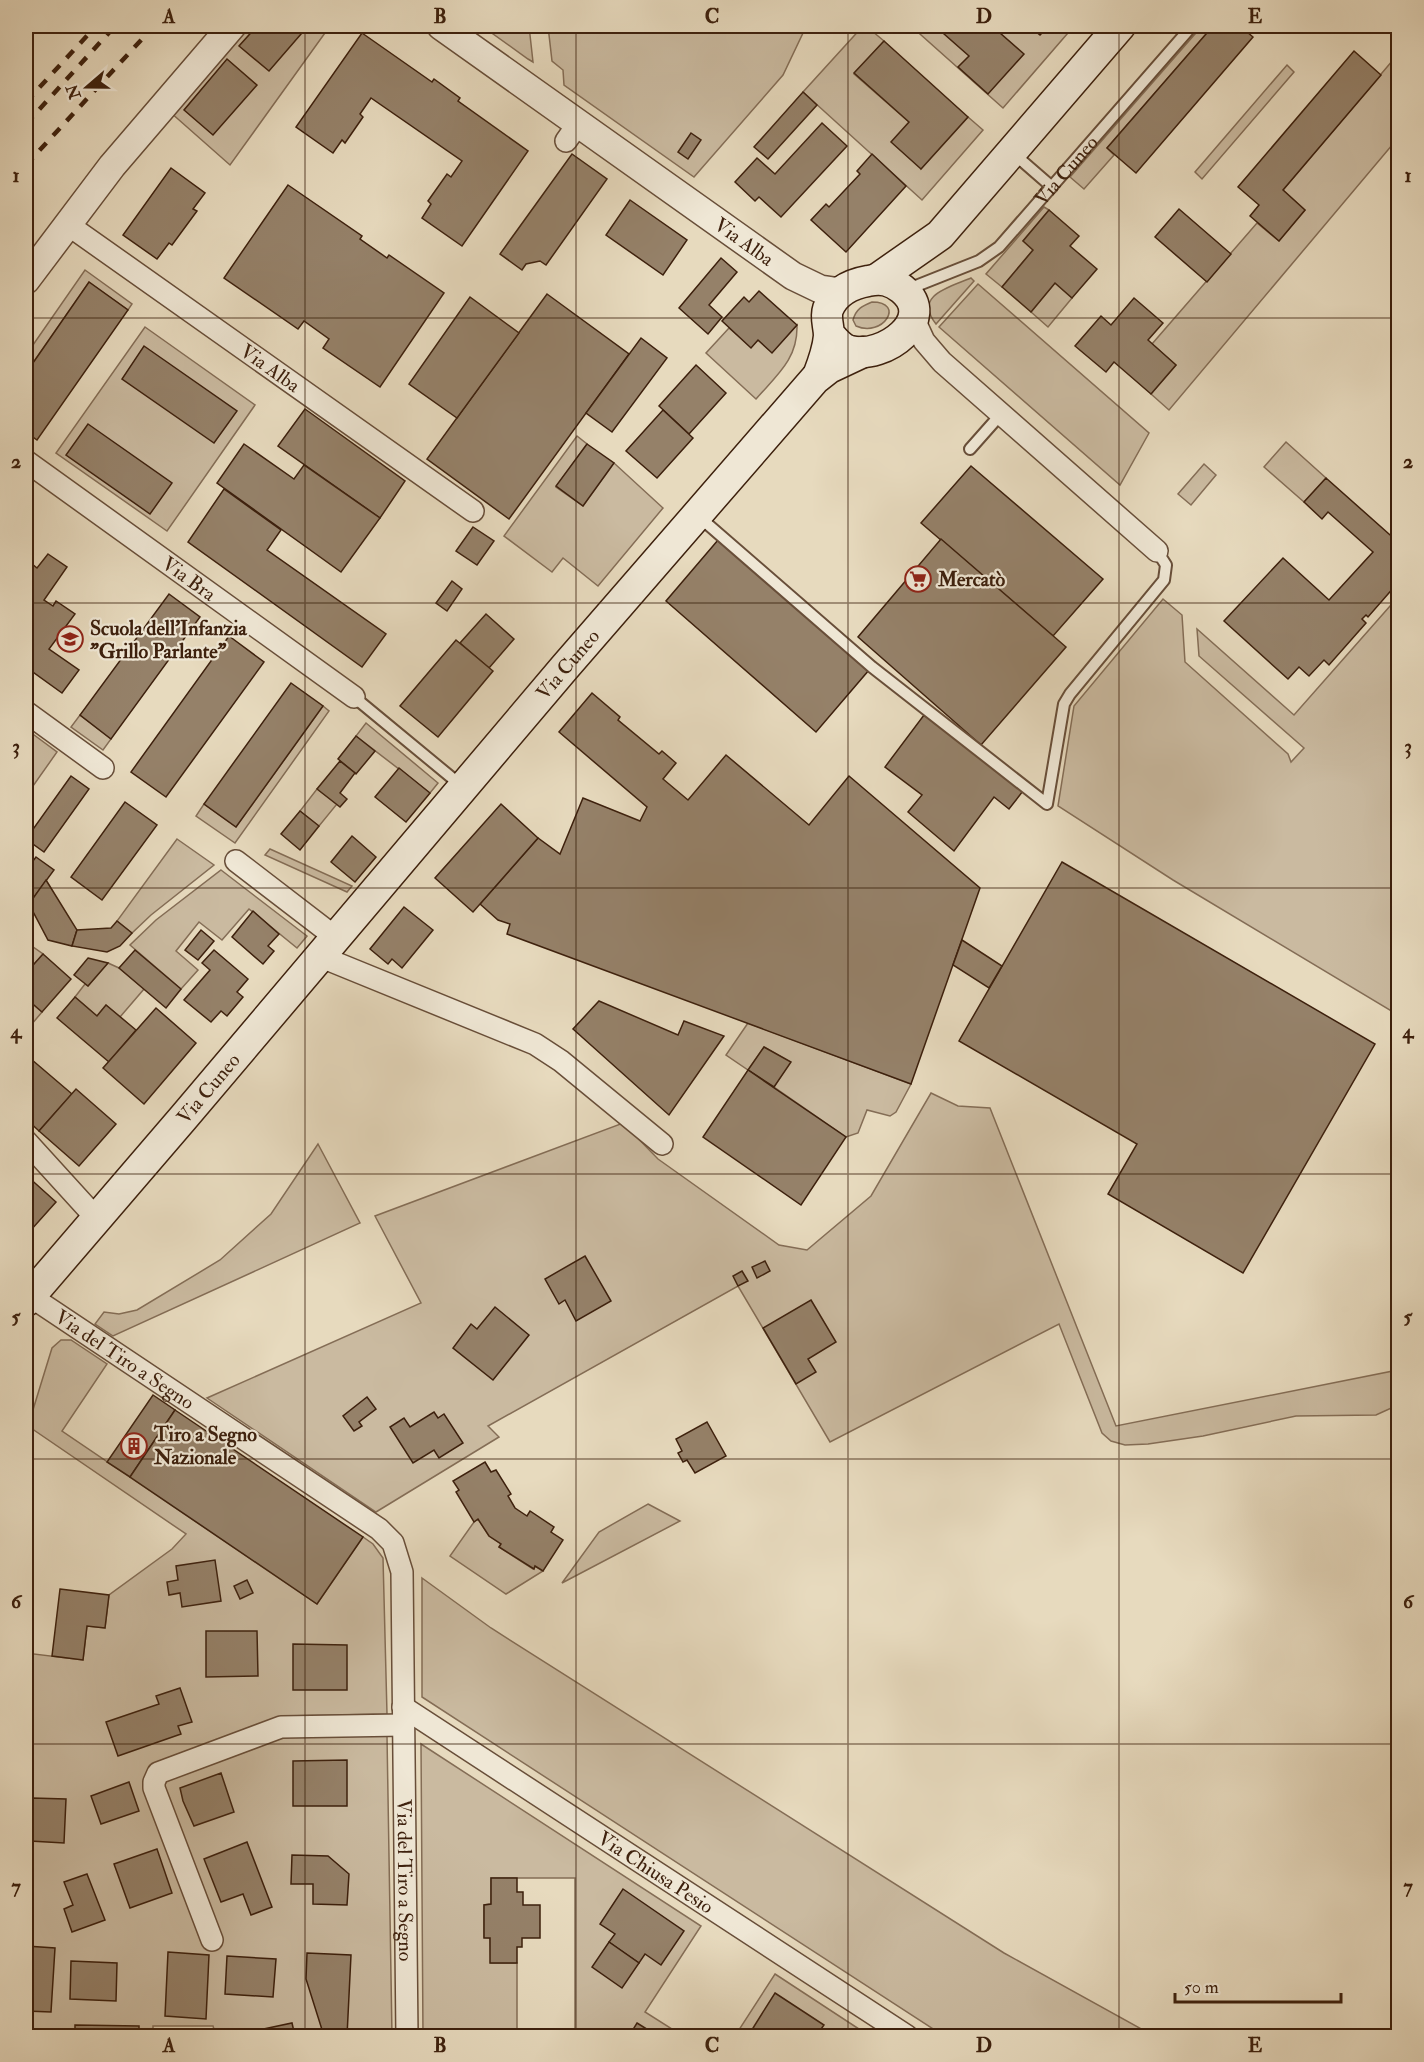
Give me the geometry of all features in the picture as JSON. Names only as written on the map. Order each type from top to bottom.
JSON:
[{"type":"main road","points":[[877,279],[940,235],[1119,26]]},
{"type":"main road","points":[[895,343],[909,328],[914,302],[940,235]]},
{"type":"main road","points":[[841,292],[864,281],[877,279],[894,283],[904,290],[914,302]]},
{"type":"main road","name":"Via Cuneo","points":[[818,376],[828,328],[828,310],[841,292]]},
{"type":"main road","points":[[828,328],[841,347],[850,351],[863,352]]},
{"type":"main road","name":"Via Cuneo","points":[[27,1304],[463,787],[818,376],[863,352],[895,343]]},
{"type":"street","points":[[26,280],[133,139],[232,26]]},
{"type":"street","name":"Via Alba","points":[[441,26],[572,133],[793,276],[820,289],[841,292]]},
{"type":"street","name":"Via Alba","points":[[67,225],[473,511]]},
{"type":"street","name":"Via Alba","points":[[793,276],[812,294],[820,306],[828,328]]},
{"type":"street","points":[[914,302],[924,341],[942,362],[1157,551]]},
{"type":"street","points":[[895,343],[916,348],[942,362]]},
{"type":"street","name":"Via Bra","points":[[26,460],[354,697]]},
{"type":"street","points":[[26,712],[103,768]]},
{"type":"street","points":[[236,861],[327,947],[535,1044],[561,1061],[662,1144]]},
{"type":"street","points":[[26,1141],[97,1219]]},
{"type":"street","name":"Via del Tiro a Segno","points":[[27,1304],[387,1535],[397,1552],[402,1572],[406,2037]]},
{"type":"street","points":[[212,1940],[154,1788],[158,1773],[281,1727],[403,1716]]},
{"type":"street","name":"Via Chiusa Pesio","points":[[403,1716],[879,2029],[907,2037]]},
{"type":"lane","name":"Via Cuneo","points":[[914,302],[999,248],[1192,26]]},
{"type":"lane","points":[[1012,151],[1052,187]]},
{"type":"lane","points":[[970,449],[1001,414]]},
{"type":"lane","points":[[697,515],[872,667],[1047,804],[1064,704],[1164,580],[1166,565],[1157,551]]},
{"type":"lane","points":[[354,697],[463,787]]},
{"type":"shaded area","points":[[245,26],[330,26],[230,165],[170,112]]},
{"type":"shaded area","points":[[482,26],[529,26],[533,62],[528,59]]},
{"type":"shaded area","points":[[548,26],[804,26],[803,33],[783,75],[694,177],[564,85],[563,70],[552,61]]},
{"type":"shaded area","points":[[863,26],[884,41],[854,74],[909,122],[921,169],[968,117],[983,130],[922,200],[803,92]]},
{"type":"shaded area","points":[[911,26],[1074,26],[1003,108]]},
{"type":"shaded area","points":[[1202,26],[1213,26],[1107,148],[1114,155],[1084,189],[1070,177]]},
{"type":"shaded area","points":[[1398,54],[1398,138],[1169,410],[1151,394],[1176,365],[1152,344],[1257,223],[1279,241],[1305,210],[1283,190]]},
{"type":"shaded area","points":[[1287,65],[1294,72],[1202,179],[1195,172]]},
{"type":"shaded area","points":[[1044,207],[1049,210],[1023,241],[1033,250],[1002,287],[986,274]]},
{"type":"shaded area","points":[[85,270],[132,304],[128,310],[89,282],[26,373],[26,355]]},
{"type":"shaded area","points":[[971,278],[974,281],[936,324],[930,314],[931,299],[945,289]]},
{"type":"shaded area","points":[[1055,283],[1072,298],[1048,327],[1031,312]]},
{"type":"shaded area","points":[[978,284],[1149,433],[1120,485],[939,327]]},
{"type":"shaded area","points":[[872,302],[888,307],[887,318],[875,327],[856,326],[853,320],[856,313]]},
{"type":"shaded area","points":[[797,325],[794,348],[790,357],[756,399],[706,353],[729,328],[751,347],[758,340],[772,352]]},
{"type":"shaded area","points":[[145,327],[255,405],[167,531],[56,453]]},
{"type":"shaded area","points":[[577,436],[587,444],[556,487],[583,506],[614,463],[663,508],[598,586],[563,558],[552,572],[504,536]]},
{"type":"shaded area","points":[[1286,442],[1326,478],[1304,502],[1264,467]]},
{"type":"shaded area","points":[[1204,464],[1216,475],[1191,505],[1178,494]]},
{"type":"shaded area","points":[[1398,597],[1398,1015],[1173,880],[1058,806],[1074,706],[1163,599],[1182,615],[1185,662],[1288,754],[1291,762],[1304,748],[1199,656],[1197,629],[1294,715]]},
{"type":"shaded area","points":[[323,706],[329,711],[235,843],[196,816],[204,804],[236,827]]},
{"type":"shaded area","points":[[80,715],[111,739],[103,750],[71,727]]},
{"type":"shaded area","points":[[366,723],[438,783],[430,793],[356,736]]},
{"type":"shaded area","points":[[26,729],[57,752],[26,796]]},
{"type":"shaded area","points":[[317,789],[337,804],[319,826],[300,811]]},
{"type":"shaded area","points":[[177,839],[214,865],[132,933],[117,921]]},
{"type":"shaded area","points":[[270,849],[352,886],[347,892],[265,855]]},
{"type":"shaded area","points":[[221,870],[307,936],[297,948],[249,909],[222,940],[199,922],[176,951],[198,970],[181,989],[130,945],[156,920]]},
{"type":"shaded area","points":[[26,942],[43,954],[26,973]]},
{"type":"shaded area","points":[[108,963],[119,968],[144,989],[120,1017],[106,1005],[97,1016],[75,997],[85,984],[88,986]]},
{"type":"shaded area","points":[[26,1000],[42,1012],[26,1031]]},
{"type":"shaded area","points":[[748,1023],[911,1084],[896,1112],[890,1116],[867,1110],[858,1133],[846,1137],[774,1087],[790,1062],[764,1047],[748,1070],[726,1055]]},
{"type":"shaded area","points":[[931,1093],[958,1106],[990,1108],[1116,1426],[1398,1370],[1398,1405],[1376,1415],[1296,1416],[1203,1436],[1125,1445],[1111,1441],[1102,1433],[1059,1324],[830,1442],[738,1286],[488,1426],[499,1437],[376,1512],[207,1398],[421,1303],[375,1216],[623,1123],[658,1159],[779,1245],[807,1250],[871,1196]]},
{"type":"shaded area","points":[[318,1144],[360,1223],[113,1336],[95,1324],[104,1312],[119,1314],[137,1310],[220,1260],[271,1214]]},
{"type":"shaded area","points":[[61,1340],[71,1340],[107,1364],[62,1431],[317,1604],[363,1537],[373,1544],[383,1558],[387,1714],[284,1716],[157,1763],[164,1787],[168,1778],[275,1739],[300,1736],[387,1736],[392,2036],[216,2036],[213,2026],[153,2026],[153,2036],[26,2036],[26,1653],[83,1660],[87,1626],[105,1628],[109,1595],[172,1549],[186,1534],[28,1426],[52,1348]]},
{"type":"shaded area","points":[[26,1451],[29,1453],[26,1531]]},
{"type":"shaded area","points":[[648,1504],[680,1521],[562,1583],[599,1532]]},
{"type":"shaded area","points":[[478,1519],[489,1536],[501,1544],[499,1547],[533,1569],[535,1566],[543,1571],[506,1594],[450,1556]]},
{"type":"shaded area","points":[[422,1578],[491,1628],[1004,1953],[1154,2036],[944,2036],[422,1697]]},
{"type":"shaded area","points":[[421,1744],[701,1926],[645,2012],[683,2036],[575,2036],[575,1878],[491,1878],[491,1904],[484,1905],[484,1937],[490,1938],[491,1963],[517,1963],[517,2036],[423,2036]]},
{"type":"shaded area","points":[[775,1974],[859,2029],[854,2036],[735,2036]]},
{"type":"building","points":[[257,26],[308,26],[269,71],[239,46]]},
{"type":"building","points":[[935,26],[992,26],[1024,54],[988,94],[958,67],[969,56]]},
{"type":"building","points":[[1029,26],[1049,26],[1040,35]]},
{"type":"building","points":[[1213,26],[1240,26],[1253,37],[1136,173],[1107,148]]},
{"type":"building","points":[[362,33],[432,82],[434,79],[460,98],[458,101],[528,151],[462,246],[422,218],[431,204],[428,201],[447,174],[451,177],[462,161],[371,98],[360,114],[363,117],[345,143],[342,140],[333,153],[296,127]]},
{"type":"building","points":[[884,41],[968,117],[921,169],[891,142],[909,122],[854,73]]},
{"type":"building","points":[[1354,51],[1381,75],[1283,190],[1305,210],[1279,241],[1250,216],[1259,205],[1238,187]]},
{"type":"building","points":[[227,59],[257,85],[213,135],[184,110]]},
{"type":"building","points":[[803,92],[817,105],[768,159],[754,147]]},
{"type":"building","points":[[822,123],[847,146],[781,217],[759,197],[755,201],[735,182],[757,158],[775,174]]},
{"type":"building","points":[[691,133],[701,140],[688,159],[678,152]]},
{"type":"building","points":[[572,154],[607,179],[546,265],[540,261],[526,264],[522,270],[500,254]]},
{"type":"building","points":[[872,154],[906,186],[846,252],[811,220],[826,204],[829,207],[860,174],[857,171]]},
{"type":"building","points":[[171,168],[205,193],[193,209],[197,211],[172,245],[169,243],[157,259],[123,235]]},
{"type":"building","points":[[288,185],[362,236],[360,239],[387,258],[389,255],[444,293],[380,387],[323,348],[329,339],[304,321],[298,329],[224,278]]},
{"type":"building","points":[[630,200],[687,240],[663,275],[606,235]]},
{"type":"building","points":[[1179,209],[1231,254],[1207,282],[1155,237]]},
{"type":"building","points":[[1049,210],[1079,236],[1070,246],[1097,269],[1072,298],[1055,283],[1031,312],[1002,287],[1033,250],[1023,241]]},
{"type":"building","points":[[721,258],[737,272],[709,305],[722,317],[708,334],[679,308]]},
{"type":"building","points":[[89,282],[128,310],[37,440],[26,432],[26,373]]},
{"type":"building","points":[[759,291],[797,325],[772,353],[758,340],[751,348],[722,321],[744,297],[749,302]]},
{"type":"building","points":[[547,294],[629,354],[509,519],[427,459]]},
{"type":"building","points":[[470,297],[519,333],[457,418],[409,384]]},
{"type":"building","points":[[1134,298],[1163,323],[1148,340],[1176,365],[1151,394],[1114,362],[1106,372],[1075,346],[1101,316],[1111,325]]},
{"type":"building","points":[[641,338],[667,358],[612,432],[586,413]]},
{"type":"building","points":[[144,346],[237,411],[214,443],[122,379]]},
{"type":"building","points":[[696,365],[726,393],[689,434],[659,406]]},
{"type":"building","points":[[305,409],[405,481],[380,518],[278,446]]},
{"type":"building","points":[[663,410],[693,438],[657,478],[626,451]]},
{"type":"building","points":[[88,424],[172,483],[150,514],[66,455]]},
{"type":"building","points":[[244,444],[294,479],[304,465],[380,518],[341,572],[217,483]]},
{"type":"building","points":[[587,444],[614,463],[583,506],[556,486]]},
{"type":"building","points":[[971,466],[1103,579],[1053,636],[921,523]]},
{"type":"building","points":[[1326,478],[1398,542],[1398,558],[1393,564],[1398,569],[1398,575],[1392,583],[1395,586],[1368,617],[1366,615],[1362,619],[1366,623],[1329,665],[1324,660],[1309,676],[1299,667],[1288,679],[1224,621],[1283,558],[1329,600],[1373,552],[1328,512],[1322,519],[1304,502]]},
{"type":"building","points":[[224,489],[281,530],[267,550],[386,634],[362,667],[188,542]]},
{"type":"building","points":[[473,527],[494,541],[477,565],[456,551]]},
{"type":"building","points":[[941,539],[1066,647],[981,745],[858,637]]},
{"type":"building","points":[[718,540],[869,670],[816,732],[666,601]]},
{"type":"building","points":[[48,554],[67,567],[44,600],[53,606],[56,601],[75,614],[49,649],[79,670],[62,693],[26,667],[26,559],[37,568]]},
{"type":"building","points":[[452,581],[462,589],[447,611],[436,603]]},
{"type":"building","points":[[169,594],[200,617],[111,739],[80,715]]},
{"type":"building","points":[[486,614],[514,639],[489,668],[460,643]]},
{"type":"building","points":[[229,636],[264,662],[166,797],[131,772]]},
{"type":"building","points":[[456,640],[493,671],[438,737],[400,706]]},
{"type":"building","points":[[291,683],[323,706],[236,827],[204,804]]},
{"type":"building","points":[[592,693],[620,717],[618,720],[659,754],[662,751],[676,763],[663,779],[688,800],[726,755],[809,825],[849,776],[980,888],[911,1084],[507,934],[510,924],[498,920],[480,904],[538,838],[560,854],[583,798],[640,821],[647,807],[559,732]]},
{"type":"building","points":[[924,715],[1023,791],[1009,809],[994,797],[954,851],[908,812],[922,795],[885,767]]},
{"type":"building","points":[[356,736],[375,751],[356,774],[338,759]]},
{"type":"building","points":[[340,761],[355,773],[340,793],[347,799],[340,807],[317,789]]},
{"type":"building","points":[[399,768],[430,793],[406,822],[375,797]]},
{"type":"building","points":[[71,776],[89,789],[44,852],[26,839]]},
{"type":"building","points":[[125,802],[157,825],[102,900],[71,877]]},
{"type":"building","points":[[501,804],[538,838],[473,912],[435,878]]},
{"type":"building","points":[[300,811],[319,826],[300,850],[281,834]]},
{"type":"building","points":[[352,836],[376,857],[355,882],[331,862]]},
{"type":"building","points":[[36,857],[54,870],[29,904],[26,896],[26,870]]},
{"type":"building","points":[[1062,862],[1375,1044],[1243,1273],[1108,1194],[1137,1144],[959,1041]]},
{"type":"building","points":[[46,880],[77,930],[72,946],[48,940],[29,904]]},
{"type":"building","points":[[404,907],[433,930],[402,968],[392,959],[388,964],[370,949]]},
{"type":"building","points":[[253,911],[279,934],[268,946],[274,951],[263,964],[232,937]]},
{"type":"building","points":[[117,921],[132,933],[120,946],[107,952],[72,946],[77,930],[111,928]]},
{"type":"building","points":[[201,930],[214,941],[198,960],[185,950]]},
{"type":"building","points":[[962,940],[1002,966],[989,988],[953,965]]},
{"type":"building","points":[[135,950],[181,989],[166,1008],[119,968]]},
{"type":"building","points":[[214,950],[248,979],[237,992],[243,997],[227,1016],[221,1011],[211,1022],[184,1000],[210,970],[202,963]]},
{"type":"building","points":[[43,954],[71,979],[42,1012],[26,1000],[26,973]]},
{"type":"building","points":[[88,958],[108,963],[88,986],[74,975]]},
{"type":"building","points":[[75,997],[97,1016],[106,1005],[136,1030],[109,1062],[57,1018]]},
{"type":"building","points":[[599,1001],[678,1035],[684,1021],[724,1036],[669,1115],[573,1029]]},
{"type":"building","points":[[156,1008],[196,1043],[144,1104],[103,1068]]},
{"type":"building","points":[[764,1047],[791,1062],[774,1087],[748,1070]]},
{"type":"building","points":[[31,1059],[72,1094],[39,1131],[26,1119],[26,1066]]},
{"type":"building","points":[[748,1070],[846,1137],[801,1205],[703,1137]]},
{"type":"building","points":[[76,1089],[116,1124],[79,1166],[39,1131]]},
{"type":"building","points":[[26,1175],[56,1202],[31,1230],[26,1225]]},
{"type":"building","points":[[585,1256],[611,1301],[576,1321],[565,1300],[559,1304],[545,1279]]},
{"type":"building","points":[[765,1261],[770,1271],[757,1278],[752,1267]]},
{"type":"building","points":[[742,1271],[748,1281],[738,1286],[733,1276]]},
{"type":"building","points":[[811,1300],[836,1342],[808,1359],[816,1372],[796,1384],[763,1328]]},
{"type":"building","points":[[495,1307],[529,1335],[493,1380],[453,1348],[471,1324],[477,1329]]},
{"type":"building","name":"Tiro a Segno Nazionale","points":[[153,1395],[175,1410],[130,1477],[107,1462]]},
{"type":"building","points":[[367,1397],[376,1409],[359,1422],[362,1426],[354,1431],[343,1416]]},
{"type":"building","points":[[175,1410],[363,1537],[317,1604],[130,1477]]},
{"type":"building","points":[[434,1412],[438,1418],[444,1414],[463,1443],[439,1458],[434,1450],[413,1463],[390,1427],[404,1418],[410,1427]]},
{"type":"building","points":[[707,1422],[726,1456],[695,1473],[687,1460],[683,1462],[678,1453],[682,1451],[676,1439]]},
{"type":"building","points":[[485,1462],[491,1472],[496,1470],[511,1494],[508,1496],[515,1508],[527,1516],[530,1511],[554,1527],[551,1532],[563,1540],[543,1571],[535,1566],[534,1569],[499,1547],[501,1544],[489,1536],[478,1519],[474,1522],[456,1492],[459,1490],[453,1481]]},
{"type":"building","points":[[215,1560],[221,1601],[182,1607],[180,1593],[169,1595],[167,1582],[178,1580],[176,1566]]},
{"type":"building","points":[[247,1580],[253,1593],[240,1599],[234,1586]]},
{"type":"building","points":[[60,1589],[109,1595],[105,1628],[87,1626],[83,1660],[52,1656]]},
{"type":"building","points":[[206,1631],[257,1631],[258,1676],[206,1677]]},
{"type":"building","points":[[293,1644],[347,1645],[347,1690],[293,1690]]},
{"type":"building","points":[[180,1688],[192,1722],[178,1726],[181,1734],[118,1756],[106,1722],[159,1704],[156,1696]]},
{"type":"building","points":[[347,1760],[347,1806],[293,1806],[293,1761]]},
{"type":"building","points":[[221,1773],[234,1812],[194,1826],[180,1788]]},
{"type":"building","points":[[129,1782],[139,1811],[101,1824],[91,1796]]},
{"type":"building","points":[[32,1798],[66,1799],[64,1843],[30,1841],[31,1820],[26,1820],[26,1800]]},
{"type":"building","points":[[247,1842],[272,1907],[251,1915],[243,1894],[221,1902],[204,1859]]},
{"type":"building","points":[[157,1849],[172,1893],[130,1908],[114,1864]]},
{"type":"building","points":[[292,1855],[328,1856],[349,1874],[347,1905],[313,1904],[313,1884],[291,1884]]},
{"type":"building","points":[[87,1874],[105,1920],[72,1932],[64,1909],[73,1905],[64,1882]]},
{"type":"building","points":[[491,1878],[517,1878],[517,1892],[523,1892],[523,1905],[540,1905],[540,1938],[522,1938],[522,1947],[517,1947],[517,1963],[490,1963],[490,1938],[484,1938],[484,1905],[491,1904]]},
{"type":"building","points":[[623,1889],[684,1931],[661,1965],[645,1954],[639,1963],[609,1942],[615,1934],[600,1924]]},
{"type":"building","points":[[609,1942],[639,1963],[622,1988],[592,1967]]},
{"type":"building","points":[[26,1946],[55,1948],[51,2012],[26,2011]]},
{"type":"building","points":[[168,1952],[209,1955],[206,2019],[165,2016]]},
{"type":"building","points":[[307,1953],[351,1955],[347,2036],[324,2036],[306,1979]]},
{"type":"building","points":[[227,1956],[276,1959],[273,1997],[225,1994]]},
{"type":"building","points":[[71,1961],[117,1963],[116,2001],[70,1999]]},
{"type":"building","points":[[775,1993],[824,2025],[816,2036],[766,2036],[753,2028]]},
{"type":"building","points":[[292,2023],[295,2036],[245,2036],[244,2033]]},
{"type":"building","points":[[637,2023],[658,2036],[629,2036]]},
{"type":"building","points":[[75,2025],[139,2026],[139,2036],[75,2036]]},
{"type":"railway","points":[[26,102],[96,26]]},
{"type":"railway","points":[[26,124],[115,26]]},
{"type":"railway","points":[[26,165],[154,26]]},
{"type":"place","name":"Mercatò","points":[[918,579]]},
{"type":"place","name":"Scuola dell'Infanzia \"Grillo Parlante\"","points":[[70,639]]},
{"type":"place","name":"Tiro a Segno Nazionale","points":[[134,1446]]}]
